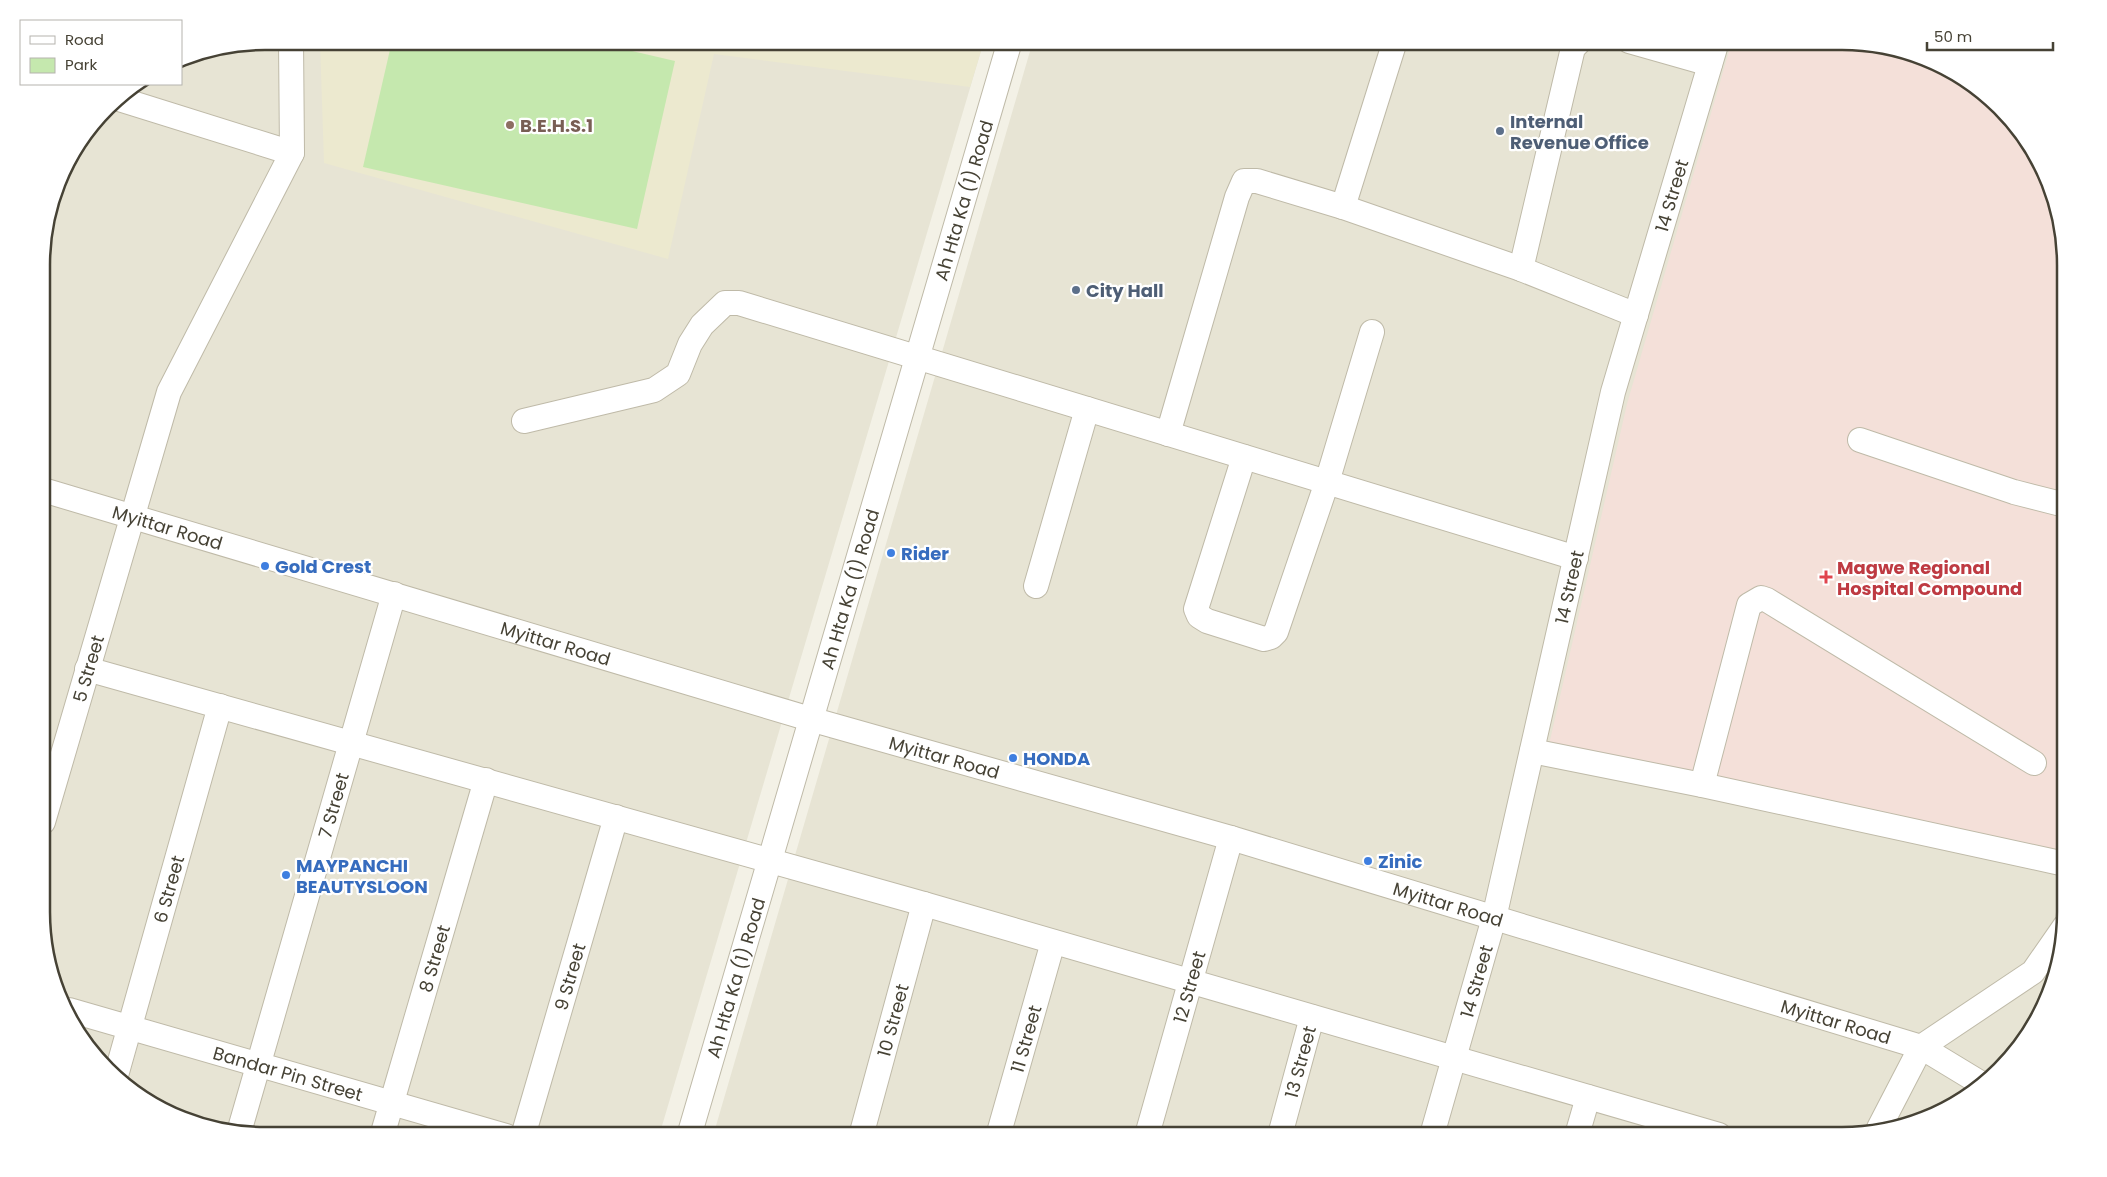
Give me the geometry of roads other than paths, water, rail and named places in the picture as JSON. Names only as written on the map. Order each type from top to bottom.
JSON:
[{"type":"street","points":[[126,101],[292,153],[292,50]]},
{"type":"street","name":"Ah Hta Ka (1) Road","points":[[692,1127],[1007,50]]},
{"type":"street","points":[[1342,207],[1393,50]]},
{"type":"street","points":[[1522,268],[1573,50]]},
{"type":"street","points":[[1661,50],[1710,64]]},
{"type":"street","name":"14 Street","points":[[1434,1127],[1494,918],[1613,392],[1714,50]]},
{"type":"street","name":"5 Street","points":[[50,798],[168,392],[292,153]]},
{"type":"street","points":[[1168,434],[1237,197],[1244,181],[1257,181],[1342,207],[1522,268],[1636,315]]},
{"type":"street","points":[[524,420],[654,390],[678,374],[690,344],[702,326],[725,303],[739,303],[1576,558]]},
{"type":"street","points":[[1244,457],[1196,609],[1198,616],[1207,621],[1264,639],[1276,632],[1327,482],[1372,332]]},
{"type":"street","points":[[1036,586],[1087,409]]},
{"type":"street","points":[[1860,440],[2014,492],[2057,502]]},
{"type":"street","name":"Myittar Road","points":[[50,492],[810,719],[1231,838],[1921,1047],[1976,1080]]},
{"type":"street","name":"7 Street","points":[[241,1126],[394,594]]},
{"type":"street","points":[[1702,785],[1749,606],[1761,598],[1768,600],[2034,763]]},
{"type":"street","points":[[87,669],[924,904],[1691,1127]]},
{"type":"street","name":"6 Street","points":[[118,1069],[220,706]]},
{"type":"street","points":[[1532,751],[1702,785],[2057,862]]},
{"type":"street","name":"8 Street","points":[[385,1127],[486,780]]},
{"type":"street","name":"9 Street","points":[[527,1127],[616,817]]},
{"type":"street","name":"12 Street","points":[[1150,1127],[1231,838]]},
{"type":"street","name":"10 Street","points":[[863,1127],[924,904]]},
{"type":"street","points":[[1882,1123],[1921,1047],[2033,972],[2055,940]]},
{"type":"street","name":"11 Street","points":[[1001,1127],[1053,942]]},
{"type":"street","name":"Bandar Pin Street","points":[[75,1012],[475,1127]]},
{"type":"street","name":"13 Street","points":[[1282,1127],[1312,1017]]},
{"type":"street","points":[[1579,1127],[1588,1097]]},
{"type":"place","name":"B.E.H.S.1","points":[[510,125]]},
{"type":"place","name":"Internal Revenue Office","points":[[1500,131]]},
{"type":"place","name":"City Hall","points":[[1076,290]]},
{"type":"place","name":"Rider","points":[[891,553]]},
{"type":"place","name":"Gold Crest","points":[[265,566]]},
{"type":"place","name":"Magwe Regional Hospital Compound","points":[[1826,577]]},
{"type":"place","name":"HONDA","points":[[1013,758]]},
{"type":"place","name":"Zinic","points":[[1368,861]]},
{"type":"place","name":"MAYPANCHI BEAUTYSLOON","points":[[286,875]]}]
